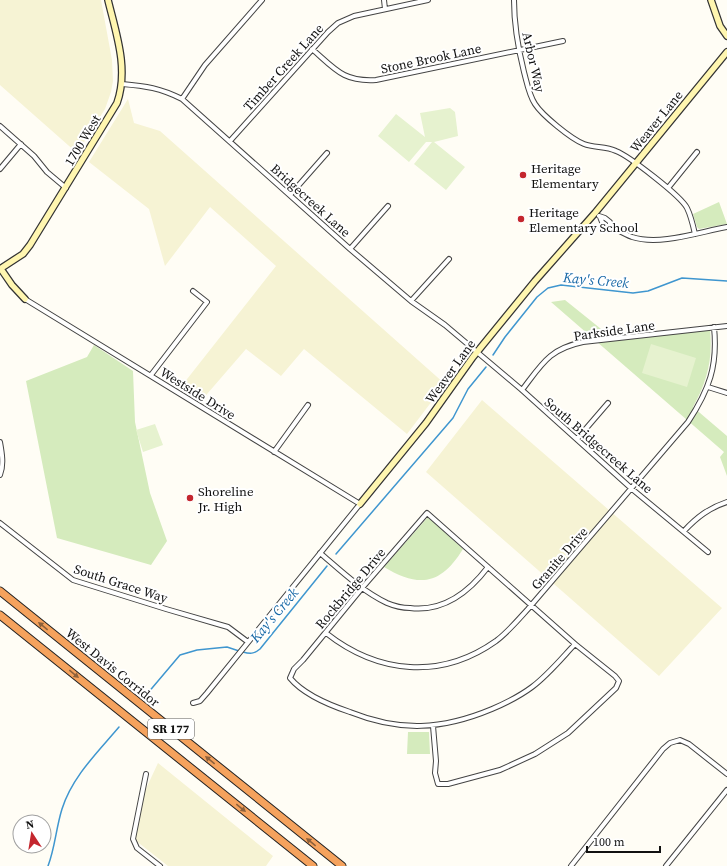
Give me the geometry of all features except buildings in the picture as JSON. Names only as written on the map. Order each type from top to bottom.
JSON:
[{"type":"highway","name":"West Davis Corridor","points":[[0,591],[342,866]]},
{"type":"highway","name":"SR 177","points":[[0,615],[313,866]]},
{"type":"street","name":"1700 West","points":[[1,269],[23,254],[30,245],[109,117],[120,94],[122,84],[122,61],[108,0]]},
{"type":"street","points":[[384,0],[385,9]]},
{"type":"street","name":"Timber Creek Lane","points":[[230,141],[312,49],[338,23],[354,16],[428,0]]},
{"type":"street","name":"Arbor Way","points":[[514,0],[519,50],[535,105],[543,114],[572,138],[595,148],[614,150],[624,154],[668,188],[686,207],[692,219],[695,234]]},
{"type":"street","points":[[711,0],[720,26],[727,36]]},
{"type":"street","points":[[182,99],[205,66],[259,1]]},
{"type":"street","name":"Stone Brook Lane","points":[[312,49],[339,73],[348,78],[362,81],[376,80],[564,41]]},
{"type":"street","name":"Weaver Lane","points":[[193,703],[200,701],[426,423],[477,352],[537,278],[595,213],[727,52]]},
{"type":"street","name":"Bridgecreek Lane","points":[[122,84],[152,87],[167,91],[182,99],[350,249],[411,301],[445,325],[477,352]]},
{"type":"street","points":[[0,126],[34,156],[47,172],[66,188]]},
{"type":"street","points":[[0,169],[21,144]]},
{"type":"street","points":[[668,188],[697,152]]},
{"type":"street","points":[[290,195],[327,153]]},
{"type":"street","points":[[350,249],[388,206]]},
{"type":"street","points":[[595,213],[600,217],[605,218],[610,222],[610,226],[622,233],[633,238],[649,240],[662,240],[727,227]]},
{"type":"street","points":[[411,301],[449,259]]},
{"type":"street","points":[[1,269],[12,285],[25,299]]},
{"type":"street","points":[[150,375],[207,302],[193,291]]},
{"type":"street","name":"Westside Drive","points":[[25,299],[360,504]]},
{"type":"street","name":"Parkside Lane","points":[[522,390],[544,361],[562,348],[572,344],[727,326]]},
{"type":"street","name":"Granite Drive","points":[[326,633],[343,646],[363,656],[382,663],[419,668],[433,667],[463,659],[479,652],[502,636],[532,605],[688,422],[708,387],[714,366],[716,346],[714,328]]},
{"type":"street","name":"South Bridgecreek Lane","points":[[477,352],[522,390],[632,489],[708,552]]},
{"type":"street","points":[[708,387],[727,393]]},
{"type":"street","points":[[577,440],[608,403]]},
{"type":"street","points":[[274,452],[308,405]]},
{"type":"street","points":[[0,442],[2,471],[0,475]]},
{"type":"street","points":[[684,531],[695,519],[706,511],[727,502]]},
{"type":"street","name":"Rockbridge Drive","points":[[433,726],[409,726],[383,723],[359,716],[335,707],[306,691],[290,678],[294,669],[427,513],[488,567]]},
{"type":"street","name":"South Grace Way","points":[[0,523],[73,580],[228,627],[246,644]]},
{"type":"street","points":[[320,554],[362,588],[388,604],[402,608],[430,608],[444,604],[460,595],[474,583],[488,567],[575,644],[616,676],[618,681],[616,688],[568,733],[535,754],[500,770],[448,784],[438,784],[435,773],[436,761],[433,726],[457,722],[508,702],[532,687],[555,667],[575,644]]},
{"type":"street","points":[[571,866],[663,749],[670,743],[680,740],[689,744],[727,774]]},
{"type":"street","points":[[146,774],[132,839],[137,848],[160,866]]},
{"type":"street","points":[[666,866],[727,790]]},
{"type":"shaded area","points":[[0,0],[101,0],[112,60],[113,81],[105,109],[77,153],[0,85]]},
{"type":"shaded area","points":[[128,99],[134,123],[160,131],[445,384],[407,434],[304,349],[281,376],[246,349],[201,401],[180,388],[276,266],[210,207],[165,266],[149,209],[89,162]]},
{"type":"shaded area","points":[[482,400],[722,608],[659,676],[426,472]]},
{"type":"shaded area","points":[[158,763],[273,856],[266,866],[168,866],[135,840],[144,793]]},
{"type":"green space","points":[[450,108],[455,112],[458,136],[434,142],[465,167],[446,190],[414,164],[432,142],[426,142],[409,162],[378,136],[396,114],[425,137],[420,113]]},
{"type":"green space","points":[[719,202],[727,224],[699,229],[693,214]]},
{"type":"green space","points":[[565,300],[616,341],[710,330],[710,361],[702,388],[693,407],[727,436],[727,476],[720,457],[724,452],[551,302]]},
{"type":"green space","points":[[651,344],[696,358],[687,387],[642,373]]},
{"type":"green space","points":[[94,345],[133,371],[135,422],[150,493],[167,541],[151,565],[57,538],[26,381],[87,357]]},
{"type":"green space","points":[[155,424],[163,445],[143,452],[136,430]]},
{"type":"green space","points":[[428,517],[463,549],[455,561],[438,576],[419,580],[397,574],[384,567]]},
{"type":"green space","points":[[408,732],[429,732],[430,754],[407,754]]},
{"type":"waterway","name":"Kay's Creek","points":[[493,355],[505,337],[537,297],[548,288],[561,285],[633,293],[648,291],[682,278],[727,281]]},
{"type":"waterway","name":"Kay's Creek","points":[[336,554],[453,418],[468,389],[486,367]]},
{"type":"waterway","name":"Kay's Creek","points":[[243,652],[252,653],[260,649],[327,566]]},
{"type":"waterway","name":"Kay's Creek","points":[[147,694],[180,655],[197,650],[227,647],[239,651]]},
{"type":"waterway","name":"Kay's Creek","points":[[48,866],[66,797],[86,766],[119,727]]},
{"type":"place","name":"Heritage Elementary","points":[[523,175]]},
{"type":"place","name":"Heritage Elementary School","points":[[521,219]]},
{"type":"place","name":"Shoreline Jr. High","points":[[190,498]]}]
